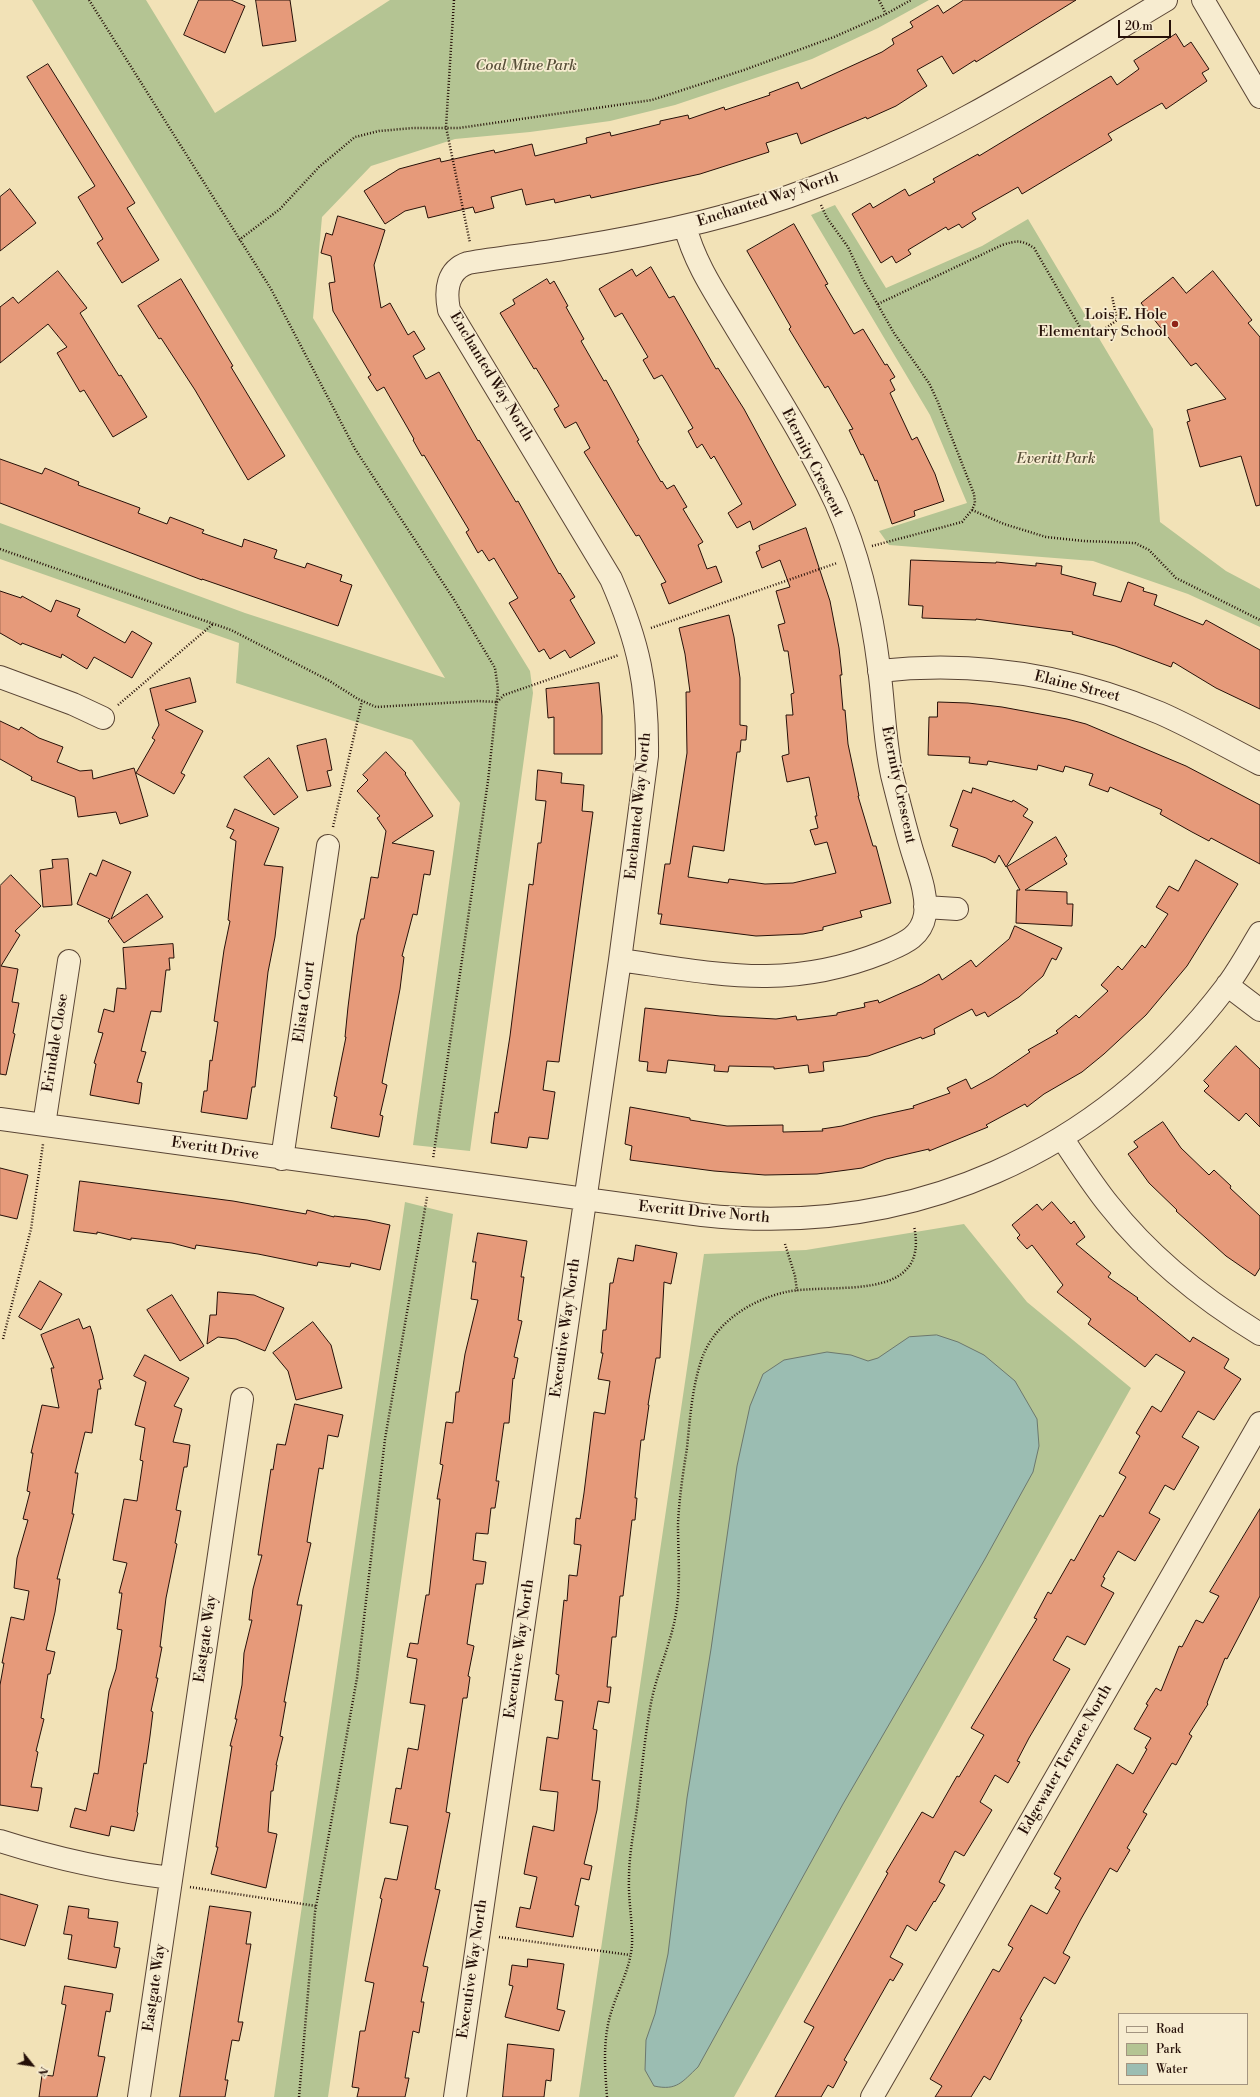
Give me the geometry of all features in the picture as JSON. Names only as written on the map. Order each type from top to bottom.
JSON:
[{"type":"street","name":"Enchanted Way North","points":[[584,1200],[620,960],[647,756],[646,694],[641,662],[627,616],[612,579],[449,310],[447,286],[457,268],[468,263],[570,248],[685,226],[815,188],[870,165],[937,134],[1006,97],[1166,0]]},
{"type":"street","points":[[1203,0],[1260,97]]},
{"type":"street","name":"Eternity Crescent","points":[[620,960],[737,977],[774,978],[815,973],[859,961],[906,942],[919,931],[923,922],[925,907],[923,888],[900,810],[889,762],[879,671],[870,613],[860,572],[836,505],[804,440],[696,261],[685,226]]},
{"type":"street","name":"Elaine Street","points":[[879,671],[910,668],[975,668],[1002,670],[1057,680],[1120,698],[1161,714],[1260,764]]},
{"type":"street","points":[[0,677],[73,704],[103,718]]},
{"type":"street","name":"Elista Court","points":[[282,1159],[328,846]]},
{"type":"street","points":[[925,907],[957,909]]},
{"type":"street","name":"Everitt Drive North","points":[[430,1179],[730,1218],[793,1220],[841,1215],[915,1201],[950,1190],[1011,1165],[1062,1138],[1121,1096],[1191,1030],[1227,985],[1260,933]]},
{"type":"street","name":"Erindale Close","points":[[44,1125],[69,961]]},
{"type":"street","points":[[1227,985],[1260,1010]]},
{"type":"street","name":"Everitt Drive","points":[[0,1119],[430,1179]]},
{"type":"street","points":[[1062,1138],[1109,1206],[1159,1258],[1201,1294],[1260,1334]]},
{"type":"street","name":"Executive Way North","points":[[455,2097],[584,1200]]},
{"type":"street","name":"Eastgate Way","points":[[139,2097],[179,1882],[242,1399]]},
{"type":"street","name":"Edgewater Terrace North","points":[[872,2097],[1260,1423]]},
{"type":"street","points":[[0,1841],[78,1863],[179,1882]]},
{"type":"path","points":[[89,0],[271,289],[355,448],[453,598],[495,668],[498,688],[488,781],[430,1179],[385,1439],[358,1678],[316,1906],[298,2097]]},
{"type":"path","points":[[454,0],[446,127],[471,248]]},
{"type":"path","points":[[879,0],[886,14]]},
{"type":"path","points":[[239,240],[280,208],[319,167],[355,137],[379,131],[413,128],[459,128],[652,100],[751,68],[834,37],[886,14],[911,0]]},
{"type":"path","points":[[819,200],[827,218],[848,247],[863,279],[894,333],[929,383],[974,494],[975,504],[962,522],[866,549]]},
{"type":"path","points":[[878,304],[1002,245],[1018,241],[1026,242],[1034,248],[1081,329],[1094,333],[1102,330],[1117,320],[1112,296]]},
{"type":"path","points":[[972,510],[1004,524],[1046,537],[1139,544],[1149,550],[1176,578],[1260,620]]},
{"type":"path","points":[[0,549],[231,630],[289,659],[328,680],[362,701],[376,707],[478,701],[497,702],[504,695],[625,653]]},
{"type":"path","points":[[647,630],[843,560]]},
{"type":"path","points":[[127,697],[214,624]]},
{"type":"path","points":[[328,846],[338,813],[362,701]]},
{"type":"path","points":[[3,1340],[31,1229],[44,1125]]},
{"type":"path","points":[[607,2097],[605,2042],[609,2019],[632,1947],[629,1892],[630,1861],[651,1702],[676,1615],[678,1594],[680,1504],[696,1379],[708,1346],[729,1321],[742,1310],[770,1296],[797,1291],[850,1288],[874,1284],[898,1277],[909,1267],[915,1256],[917,1246],[914,1226]]},
{"type":"path","points":[[785,1244],[795,1276],[797,1291]]},
{"type":"path","points":[[179,1882],[316,1906]]},
{"type":"path","points":[[500,1937],[630,1955]]},
{"type":"green space","name":"Coal Mine Park","points":[[32,0],[146,0],[215,113],[390,0],[929,0],[878,28],[812,59],[675,105],[610,121],[530,132],[455,139],[371,166],[322,217],[313,318],[530,671],[533,693],[470,1151],[413,1145],[460,803],[412,740],[236,683],[239,643],[0,559],[0,523],[245,613],[445,678]]},
{"type":"green space","name":"Everitt Park","points":[[835,205],[886,288],[982,246],[1028,219],[1153,429],[1160,522],[1226,571],[1260,589],[1260,627],[1188,594],[1093,561],[889,545],[879,531],[967,503],[930,415],[811,215]]},
{"type":"green space","points":[[405,1202],[453,1214],[328,2097],[274,2097]]},
{"type":"green space","points":[[964,1224],[1027,1302],[1131,1388],[734,2097],[579,2097],[704,1254],[806,1250]]},
{"type":"water","points":[[937,1335],[958,1342],[984,1355],[1015,1381],[1037,1419],[1039,1446],[1033,1472],[985,1559],[843,1804],[698,2067],[679,2084],[668,2087],[654,2086],[645,2070],[646,2040],[655,2014],[668,1954],[687,1798],[711,1649],[737,1466],[750,1406],[763,1374],[784,1360],[827,1352],[851,1355],[868,1361],[878,1358],[909,1337]]},
{"type":"building","points":[[199,0],[231,0],[245,6],[225,53],[184,35]]},
{"type":"building","points":[[256,0],[290,0],[296,41],[263,46]]},
{"type":"building","points":[[964,0],[1076,0],[976,62],[975,60],[953,74],[942,56],[917,70],[927,86],[896,106],[867,119],[866,117],[801,144],[797,133],[766,143],[769,152],[700,174],[591,198],[590,195],[555,203],[554,199],[526,205],[522,189],[491,197],[494,208],[475,213],[473,207],[428,218],[425,206],[405,211],[385,224],[364,191],[399,169],[440,158],[441,162],[494,150],[495,153],[532,144],[535,156],[587,143],[586,138],[610,132],[611,136],[660,124],[660,121],[688,115],[689,119],[724,107],[725,110],[770,95],[769,93],[798,82],[801,89],[882,52],[894,44],[892,39],[913,27],[910,22],[938,5],[943,13]]},
{"type":"building","points":[[1176,34],[1184,47],[1191,42],[1209,69],[1202,73],[1207,81],[1166,109],[1162,103],[1108,134],[1112,140],[1022,194],[1018,187],[972,213],[976,219],[962,228],[959,224],[948,230],[946,227],[908,250],[911,254],[896,263],[892,256],[881,263],[852,214],[870,203],[873,208],[905,189],[909,196],[935,182],[933,179],[978,154],[979,156],[1111,76],[1117,85],[1139,69],[1134,61]]},
{"type":"building","points":[[48,64],[135,203],[127,208],[159,260],[122,283],[97,243],[103,239],[78,197],[95,186],[27,77]]},
{"type":"building","points":[[10,189],[36,223],[0,251],[0,197]]},
{"type":"building","points":[[338,216],[385,230],[374,265],[381,308],[390,303],[408,335],[414,331],[425,349],[413,356],[426,379],[439,372],[478,441],[479,440],[516,502],[518,501],[559,574],[560,573],[575,597],[570,600],[595,643],[570,658],[565,650],[550,659],[544,649],[539,652],[509,603],[518,598],[494,558],[489,561],[482,550],[478,553],[466,532],[469,530],[424,455],[422,456],[384,387],[377,391],[368,377],[371,375],[333,311],[329,283],[335,282],[331,256],[321,253],[326,233],[332,235]]},
{"type":"building","points":[[794,224],[828,284],[825,285],[854,334],[863,329],[885,365],[887,364],[895,377],[890,380],[895,390],[890,393],[912,440],[917,437],[935,474],[944,501],[914,511],[915,516],[892,524],[877,480],[875,481],[863,454],[861,455],[849,430],[853,429],[828,386],[825,388],[789,329],[791,327],[747,251]]},
{"type":"building","points":[[651,267],[669,298],[674,296],[716,369],[718,368],[744,409],[796,505],[753,530],[750,521],[737,528],[728,513],[742,504],[714,456],[711,459],[702,444],[697,448],[688,431],[693,428],[667,383],[662,375],[654,379],[643,360],[648,357],[622,313],[615,317],[599,289],[632,269],[636,276]]},
{"type":"building","points":[[58,271],[87,308],[80,313],[119,376],[121,375],[147,417],[113,437],[84,390],[80,392],[57,353],[67,347],[48,324],[0,363],[0,307],[13,297],[18,303]]},
{"type":"building","points":[[1213,271],[1252,320],[1248,323],[1260,337],[1260,505],[1256,506],[1241,456],[1200,467],[1187,422],[1190,421],[1187,410],[1226,399],[1196,363],[1191,366],[1141,303],[1173,277],[1186,293]]},
{"type":"building","points":[[181,279],[233,366],[231,367],[285,456],[248,480],[195,390],[138,306]]},
{"type":"building","points":[[547,279],[550,284],[554,281],[568,306],[566,307],[584,339],[581,341],[604,381],[606,380],[639,440],[637,441],[661,482],[662,481],[667,489],[674,485],[687,507],[683,509],[703,542],[698,545],[707,569],[716,566],[722,582],[669,604],[661,584],[666,582],[639,535],[636,536],[584,452],[590,448],[576,422],[565,428],[554,409],[559,406],[536,368],[534,369],[500,313],[515,304],[513,300]]},
{"type":"building","points":[[0,459],[42,474],[45,468],[79,482],[78,485],[140,508],[138,513],[167,524],[170,517],[204,530],[202,533],[242,547],[244,539],[277,550],[274,558],[305,568],[307,563],[342,575],[340,581],[352,585],[338,626],[202,580],[0,503]]},
{"type":"building","points":[[806,528],[830,601],[839,648],[842,675],[840,675],[843,710],[845,710],[848,744],[858,796],[873,846],[876,846],[891,903],[860,911],[862,917],[823,927],[823,930],[803,934],[756,936],[660,924],[662,914],[658,914],[665,864],[670,864],[687,753],[686,692],[690,692],[685,654],[679,628],[729,615],[740,678],[740,725],[747,726],[746,740],[741,740],[740,752],[737,752],[724,851],[693,846],[688,877],[728,883],[729,879],[765,884],[793,883],[836,873],[827,842],[815,845],[810,830],[818,828],[809,777],[787,782],[782,756],[789,754],[786,715],[793,715],[791,694],[794,693],[788,651],[784,651],[778,625],[785,623],[776,591],[790,587],[780,560],[762,568],[756,552],[760,550],[759,546]]},
{"type":"building","points":[[911,560],[996,562],[1036,566],[1036,563],[1062,566],[1061,574],[1096,583],[1093,595],[1121,602],[1128,582],[1144,588],[1143,591],[1157,595],[1154,605],[1203,625],[1206,620],[1260,650],[1260,709],[1216,688],[1173,662],[1171,667],[1115,646],[1072,634],[1073,632],[976,619],[922,618],[923,606],[909,605]]},
{"type":"building","points":[[0,591],[21,598],[22,596],[51,612],[56,600],[80,609],[77,616],[125,643],[132,631],[152,643],[132,678],[94,657],[87,669],[62,654],[61,658],[22,643],[21,645],[0,633]]},
{"type":"building","points":[[190,678],[196,702],[165,710],[203,731],[181,773],[185,775],[174,794],[136,773],[155,740],[152,738],[159,725],[150,689]]},
{"type":"building","points":[[599,683],[602,716],[602,754],[554,754],[554,717],[548,718],[546,689]]},
{"type":"building","points":[[938,702],[968,703],[1002,707],[1067,719],[1086,724],[1186,766],[1260,805],[1260,864],[1211,838],[1209,841],[1192,832],[1160,814],[1162,810],[1110,787],[1108,792],[1089,785],[1093,774],[1065,766],[1063,772],[1038,765],[1037,770],[988,761],[987,765],[969,763],[970,757],[928,755],[929,717],[937,717]]},
{"type":"building","points":[[0,721],[19,730],[21,727],[39,738],[63,747],[57,762],[80,771],[92,770],[93,779],[134,768],[148,816],[120,824],[116,812],[78,817],[75,797],[31,780],[32,777],[0,759]]},
{"type":"building","points":[[326,739],[332,770],[327,771],[331,786],[307,791],[297,746]]},
{"type":"building","points":[[386,752],[406,773],[405,774],[433,816],[392,843],[434,851],[430,875],[424,874],[417,915],[413,914],[402,956],[404,957],[400,989],[382,1083],[387,1085],[380,1115],[383,1116],[379,1137],[331,1128],[337,1097],[334,1096],[346,1037],[348,1007],[357,935],[361,919],[364,919],[371,877],[378,878],[386,831],[377,818],[380,816],[357,791],[368,780],[363,775]]},
{"type":"building","points":[[269,758],[298,797],[274,815],[244,777]]},
{"type":"building","points":[[538,770],[562,773],[561,783],[584,785],[582,811],[593,812],[559,1062],[547,1061],[543,1090],[555,1092],[548,1139],[529,1137],[527,1148],[491,1143],[495,1112],[498,1113],[510,1036],[529,884],[533,885],[538,843],[541,843],[546,801],[536,800]]},
{"type":"building","points":[[973,788],[1012,802],[1013,800],[1028,809],[1023,816],[1033,822],[1006,867],[999,855],[995,863],[986,858],[952,846],[958,829],[950,826],[963,790],[971,793]]},
{"type":"building","points":[[235,809],[279,828],[264,865],[283,867],[275,937],[268,972],[255,1087],[252,1087],[247,1119],[201,1112],[204,1091],[207,1091],[210,1060],[212,1061],[218,1022],[214,1021],[224,950],[230,921],[228,920],[236,841],[230,838],[234,830],[227,827]]},
{"type":"building","points":[[1056,837],[1067,856],[1064,859],[1067,864],[1025,890],[1067,892],[1067,904],[1073,904],[1072,926],[1016,923],[1017,890],[1020,890],[1007,867]]},
{"type":"building","points":[[68,859],[72,905],[43,907],[40,870],[53,868],[52,860]]},
{"type":"building","points":[[103,860],[131,872],[111,919],[147,894],[163,917],[124,943],[108,921],[110,919],[77,904],[90,873],[96,876]]},
{"type":"building","points":[[1196,860],[1238,884],[1187,966],[1146,1015],[1104,1054],[1082,1072],[1044,1094],[1027,1107],[1025,1104],[986,1125],[988,1127],[929,1151],[929,1149],[886,1159],[862,1168],[817,1174],[765,1175],[714,1171],[630,1160],[632,1146],[625,1144],[630,1107],[690,1118],[690,1120],[727,1126],[783,1125],[783,1132],[823,1131],[822,1129],[842,1126],[873,1117],[914,1108],[913,1106],[950,1093],[947,1088],[966,1079],[971,1089],[993,1077],[1030,1052],[1028,1050],[1058,1033],[1056,1031],[1076,1015],[1079,1018],[1108,991],[1101,985],[1118,966],[1122,970],[1142,945],[1145,948],[1168,914],[1156,907],[1169,886],[1178,891]]},
{"type":"building","points":[[11,875],[41,906],[15,931],[20,935],[1,966],[18,969],[12,1002],[19,1003],[13,1033],[15,1034],[6,1075],[0,1074],[0,886]]},
{"type":"building","points":[[1015,926],[1062,948],[1056,960],[1052,958],[1043,976],[1019,997],[988,1017],[985,1012],[976,1016],[972,1009],[934,1029],[935,1034],[922,1039],[921,1037],[868,1056],[823,1062],[824,1071],[809,1073],[808,1065],[774,1069],[774,1067],[729,1066],[728,1072],[714,1071],[715,1065],[668,1060],[666,1073],[647,1071],[648,1062],[639,1061],[645,1008],[720,1016],[776,1019],[796,1016],[797,1020],[837,1015],[837,1013],[865,1007],[864,1003],[878,1000],[879,1003],[922,984],[939,974],[942,980],[971,960],[976,967],[1009,939]]},
{"type":"building","points":[[173,944],[174,958],[169,958],[170,970],[166,970],[161,1012],[151,1011],[141,1051],[146,1052],[137,1082],[142,1083],[139,1104],[90,1095],[96,1064],[94,1063],[103,1033],[98,1032],[104,1009],[114,1012],[117,988],[126,989],[123,948]]},
{"type":"building","points":[[1236,1046],[1260,1069],[1260,1127],[1246,1113],[1239,1121],[1204,1091],[1209,1086],[1204,1081]]},
{"type":"building","points":[[1163,1122],[1181,1148],[1209,1175],[1214,1170],[1231,1186],[1230,1188],[1260,1216],[1260,1268],[1255,1276],[1226,1256],[1176,1211],[1177,1210],[1149,1183],[1128,1154],[1138,1147],[1134,1142]]},
{"type":"building","points":[[0,1168],[28,1175],[17,1219],[0,1215]]},
{"type":"building","points":[[80,1181],[233,1201],[306,1214],[307,1210],[334,1217],[367,1220],[390,1225],[380,1270],[351,1263],[350,1267],[318,1262],[317,1266],[258,1254],[196,1245],[195,1249],[172,1243],[131,1238],[131,1240],[97,1232],[97,1234],[74,1231]]},
{"type":"building","points":[[1052,1202],[1071,1224],[1074,1221],[1085,1237],[1076,1244],[1111,1273],[1108,1277],[1138,1298],[1137,1299],[1190,1342],[1193,1337],[1229,1359],[1224,1368],[1241,1379],[1214,1420],[1198,1411],[1182,1437],[1199,1447],[1174,1490],[1165,1485],[1149,1513],[1160,1519],[1135,1561],[1118,1551],[1103,1577],[1105,1578],[1101,1586],[1114,1593],[1085,1645],[1067,1636],[1053,1660],[1070,1669],[1029,1738],[1017,1761],[1020,1762],[1008,1783],[995,1775],[980,1802],[992,1810],[964,1856],[955,1851],[939,1882],[945,1885],[935,1902],[934,1901],[916,1931],[907,1925],[890,1957],[903,1964],[893,1981],[890,1979],[844,2060],[847,2062],[833,2088],[828,2085],[821,2097],[775,2097],[814,2027],[804,2022],[888,1873],[886,1872],[922,1812],[933,1818],[957,1776],[959,1777],[984,1735],[971,1728],[1037,1619],[1034,1618],[1048,1592],[1051,1594],[1071,1559],[1074,1561],[1100,1515],[1103,1517],[1126,1477],[1119,1473],[1140,1436],[1136,1433],[1152,1406],[1161,1412],[1185,1372],[1156,1354],[1145,1367],[1088,1324],[1091,1319],[1057,1292],[1063,1285],[1032,1245],[1027,1249],[1017,1238],[1020,1235],[1012,1225],[1037,1204],[1042,1210]]},
{"type":"building","points":[[478,1233],[527,1241],[521,1277],[524,1277],[518,1320],[522,1321],[514,1357],[518,1358],[514,1379],[513,1378],[509,1423],[504,1423],[496,1481],[499,1481],[495,1508],[491,1508],[488,1534],[476,1533],[473,1560],[486,1562],[483,1584],[476,1584],[467,1644],[474,1646],[468,1676],[470,1677],[467,1698],[463,1698],[446,1812],[450,1813],[435,1889],[440,1890],[423,1966],[428,1967],[421,2002],[424,2002],[419,2033],[413,2031],[405,2078],[409,2078],[405,2097],[357,2097],[359,2088],[352,2087],[360,2031],[365,2031],[374,1983],[365,1981],[382,1899],[380,1898],[385,1878],[397,1880],[408,1826],[390,1823],[396,1788],[401,1789],[408,1748],[418,1750],[425,1705],[410,1703],[417,1659],[407,1657],[410,1643],[418,1644],[426,1595],[429,1595],[440,1499],[437,1499],[443,1465],[440,1464],[446,1422],[453,1423],[456,1392],[459,1392],[465,1354],[478,1300],[471,1299],[476,1262],[473,1262]]},
{"type":"building","points":[[636,1245],[677,1253],[671,1284],[664,1282],[660,1358],[656,1358],[644,1440],[641,1440],[635,1498],[637,1498],[635,1520],[632,1520],[623,1596],[620,1596],[616,1637],[612,1637],[607,1687],[611,1687],[609,1703],[598,1701],[593,1729],[597,1730],[592,1780],[600,1781],[597,1810],[584,1864],[592,1866],[589,1880],[581,1878],[575,1905],[579,1906],[573,1937],[516,1927],[520,1907],[530,1909],[537,1877],[524,1874],[533,1826],[554,1831],[558,1792],[540,1790],[547,1737],[558,1739],[563,1701],[555,1700],[559,1675],[556,1674],[564,1600],[567,1601],[569,1575],[577,1576],[581,1545],[574,1544],[576,1518],[580,1519],[594,1412],[605,1414],[610,1381],[598,1379],[603,1353],[601,1353],[603,1330],[606,1330],[610,1283],[613,1283],[618,1258],[633,1261]]},
{"type":"building","points":[[40,1281],[62,1294],[41,1330],[19,1317]]},
{"type":"building","points":[[218,1292],[254,1295],[284,1308],[265,1351],[236,1339],[218,1337],[207,1344],[210,1315],[216,1315]]},
{"type":"building","points":[[172,1295],[204,1346],[180,1361],[147,1310]]},
{"type":"building","points":[[79,1319],[83,1329],[90,1326],[103,1379],[99,1380],[101,1389],[98,1389],[92,1433],[85,1432],[75,1473],[78,1473],[72,1514],[74,1514],[57,1579],[60,1579],[55,1612],[46,1650],[55,1652],[50,1674],[48,1674],[41,1718],[44,1719],[36,1751],[38,1752],[31,1787],[42,1788],[38,1811],[0,1805],[0,1685],[4,1663],[2,1663],[11,1617],[24,1620],[29,1591],[14,1588],[17,1558],[28,1520],[23,1519],[30,1492],[27,1491],[33,1453],[31,1453],[42,1405],[59,1408],[51,1368],[54,1368],[41,1335]]},
{"type":"building","points":[[313,1322],[331,1345],[342,1388],[296,1400],[288,1371],[273,1353]]},
{"type":"building","points":[[145,1355],[189,1378],[174,1406],[182,1409],[173,1442],[190,1445],[187,1467],[184,1467],[176,1510],[181,1511],[175,1543],[177,1544],[166,1598],[160,1647],[162,1647],[156,1678],[158,1678],[151,1711],[153,1712],[150,1736],[146,1764],[144,1763],[138,1813],[134,1831],[111,1826],[109,1836],[70,1827],[75,1808],[86,1811],[94,1773],[98,1774],[109,1691],[116,1669],[122,1630],[117,1629],[122,1593],[119,1593],[127,1563],[113,1560],[124,1499],[137,1501],[143,1461],[140,1460],[145,1428],[135,1425],[146,1382],[134,1376]]},
{"type":"building","points":[[295,1404],[343,1415],[338,1437],[328,1435],[323,1469],[319,1468],[307,1542],[311,1543],[297,1605],[302,1605],[284,1702],[286,1702],[280,1736],[283,1737],[276,1765],[273,1791],[271,1791],[268,1832],[277,1834],[266,1888],[211,1874],[218,1847],[216,1847],[232,1746],[230,1746],[237,1719],[235,1719],[242,1685],[244,1653],[252,1620],[249,1620],[253,1589],[262,1555],[258,1555],[271,1469],[273,1470],[277,1444],[285,1445]]},
{"type":"building","points":[[1260,1509],[1260,1596],[1227,1659],[1225,1658],[1207,1703],[1208,1704],[1189,1734],[1192,1736],[1176,1765],[1172,1763],[1143,1812],[1147,1814],[1127,1848],[1130,1850],[1117,1872],[1110,1868],[1063,1953],[1070,1957],[1055,1984],[1044,1977],[1020,2019],[1022,2020],[990,2080],[984,2076],[971,2097],[935,2097],[942,2086],[930,2079],[993,1969],[999,1972],[1013,1948],[1008,1945],[1031,1905],[1047,1914],[1060,1891],[1055,1888],[1061,1878],[1054,1874],[1117,1764],[1133,1774],[1147,1749],[1145,1748],[1151,1738],[1134,1729],[1148,1705],[1146,1704],[1156,1688],[1161,1691],[1179,1646],[1182,1647],[1196,1620],[1203,1623],[1219,1596],[1210,1592]]},
{"type":"building","points":[[0,1894],[38,1905],[25,1946],[0,1939]]},
{"type":"building","points":[[69,1906],[89,1909],[88,1918],[118,1922],[114,1947],[120,1948],[116,1968],[68,1959],[72,1935],[64,1934]]},
{"type":"building","points":[[210,1906],[251,1912],[246,1944],[251,1944],[238,2022],[243,2022],[239,2041],[232,2040],[225,2080],[228,2080],[225,2097],[180,2097]]},
{"type":"building","points":[[528,1959],[564,1964],[557,2009],[565,2011],[559,2031],[505,2017],[513,1986],[509,1985],[512,1965],[527,1967]]},
{"type":"building","points":[[65,1986],[113,1994],[110,2012],[106,2011],[98,2056],[105,2057],[97,2097],[39,2097],[42,2075],[53,2076],[66,2005],[62,2004]]},
{"type":"building","points":[[508,2044],[554,2049],[551,2081],[546,2080],[544,2097],[503,2097]]},
{"type":"place","name":"Lois E. Hole Elementary School","points":[[1175,324]]}]
